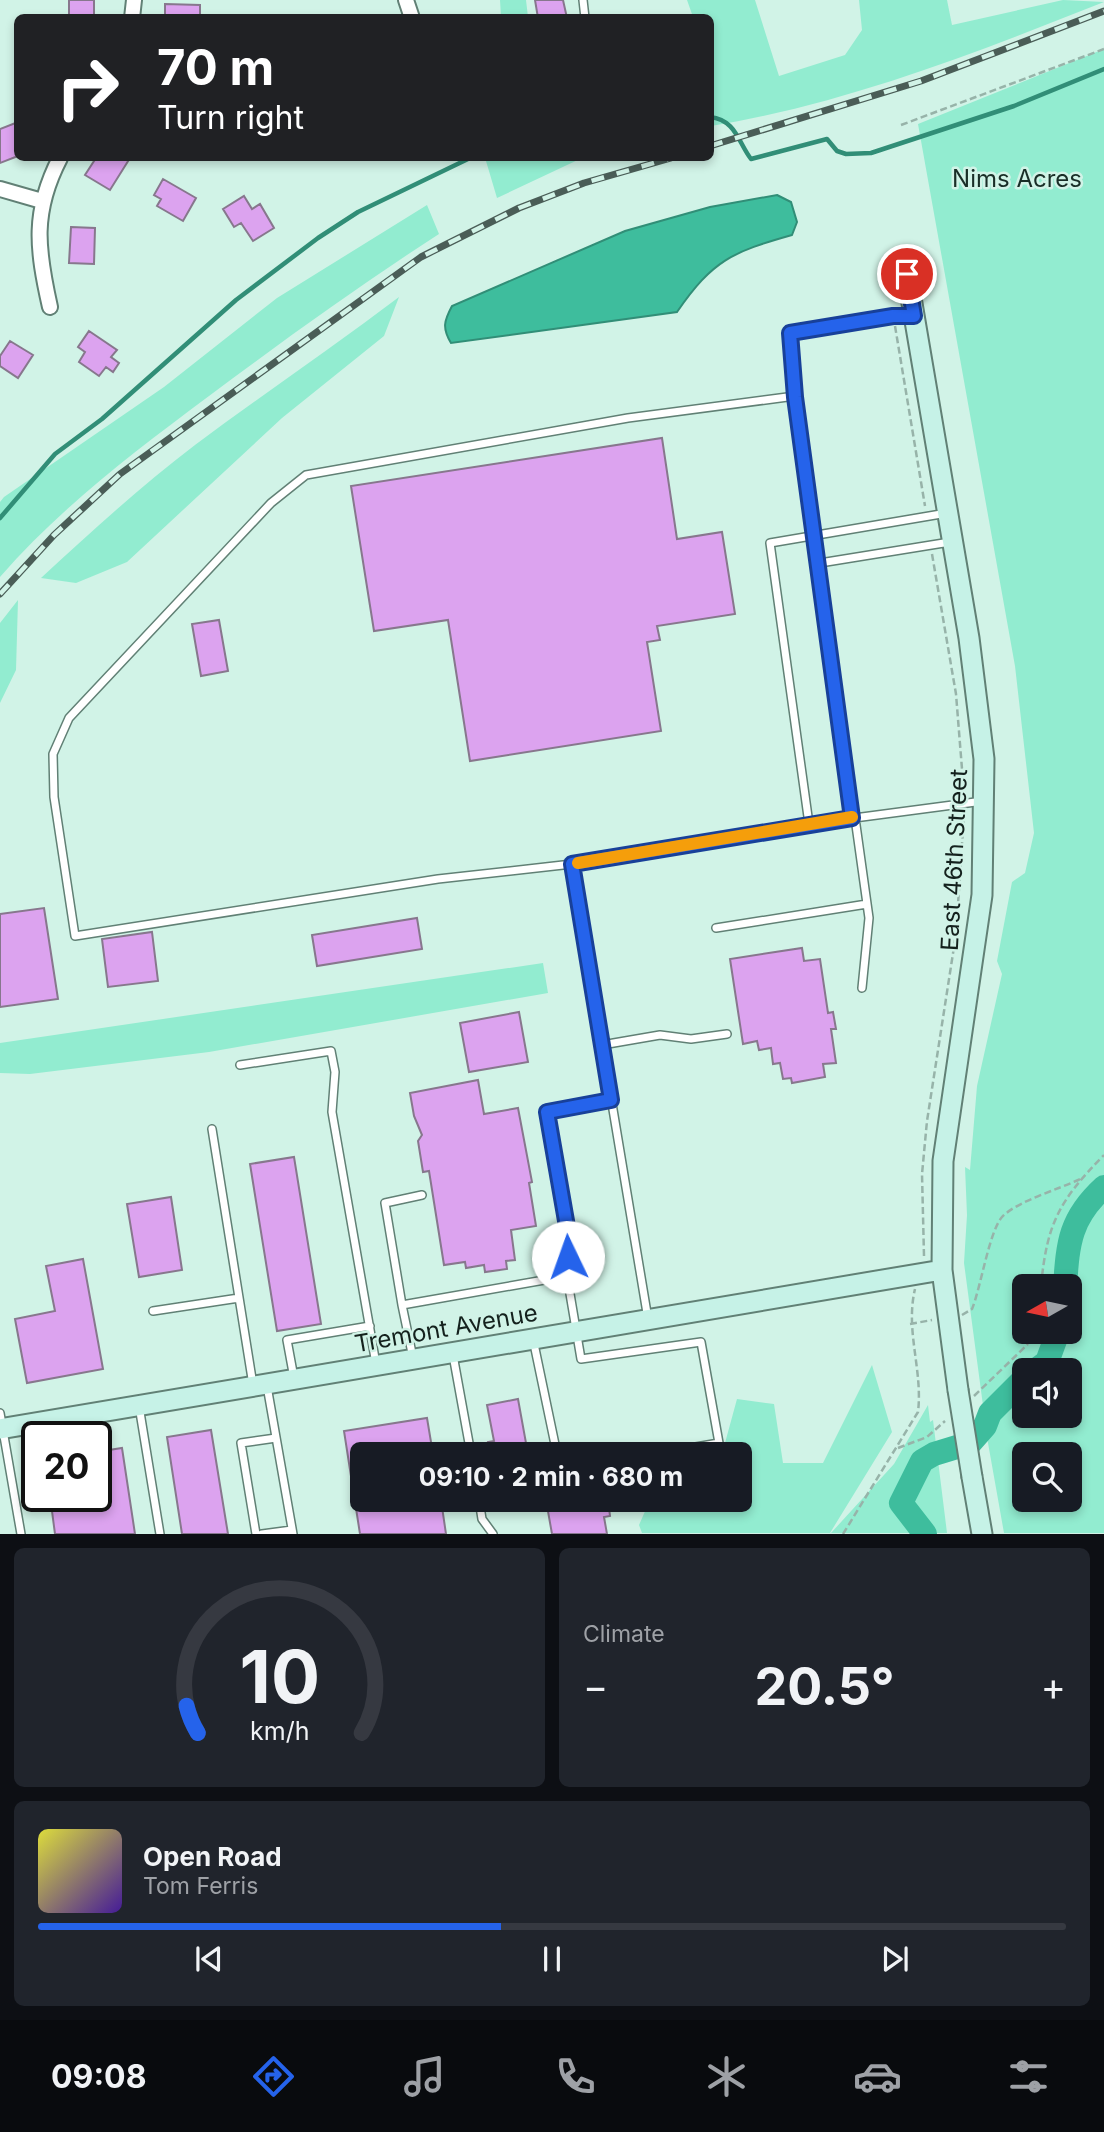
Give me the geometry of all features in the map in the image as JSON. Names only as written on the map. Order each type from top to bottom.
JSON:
[{"type":"street","points":[[50,307],[39,257],[42,201],[59,161]]},
{"type":"street","points":[[0,189],[42,201]]},
{"type":"street","name":"East 46th Street","points":[[907,274],[978,702],[985,800],[982,895],[943,1161],[942,1270],[958,1390],[982,1534]]},
{"type":"street","name":"Tremont Avenue","points":[[1,1423],[139,1405],[942,1270]]},
{"type":"lane","points":[[862,988],[869,918],[795,397],[790,333],[893,316],[914,316]]},
{"type":"lane","points":[[795,397],[628,418],[306,475],[271,503],[69,718],[53,754],[54,797],[75,936],[438,879],[572,864],[809,824],[985,800]]},
{"type":"lane","points":[[809,824],[770,543],[947,513]]},
{"type":"lane","points":[[820,563],[952,541]]},
{"type":"lane","points":[[572,864],[648,1320]]},
{"type":"lane","points":[[716,928],[867,904]]},
{"type":"lane","points":[[602,1045],[660,1035],[691,1039],[727,1034]]},
{"type":"lane","points":[[240,1065],[331,1051],[335,1072],[332,1112],[377,1365]]},
{"type":"lane","points":[[611,1100],[547,1112],[569,1238],[567,1276],[581,1359],[701,1342],[719,1442]]},
{"type":"lane","points":[[212,1129],[239,1298],[276,1438],[292,1532],[262,1534]]},
{"type":"lane","points":[[413,1359],[385,1203],[422,1195]]},
{"type":"lane","points":[[402,1306],[567,1276]]},
{"type":"lane","points":[[153,1311],[239,1298]]},
{"type":"lane","points":[[294,1379],[287,1340],[370,1326]]},
{"type":"lane","points":[[533,1339],[554,1442]]},
{"type":"lane","points":[[452,1352],[469,1442]]},
{"type":"lane","points":[[139,1405],[160,1534]]},
{"type":"lane","points":[[1,1423],[21,1534]]},
{"type":"lane","points":[[256,1534],[241,1443],[276,1438]]},
{"type":"lane","points":[[481,1512],[482,1519],[493,1534]]},
{"type":"path","points":[[901,125],[1104,49]]},
{"type":"path","points":[[893,316],[927,518]]},
{"type":"path","points":[[843,1534],[918,1412],[920,1396],[910,1324],[924,1258],[922,1174],[927,1121],[956,934],[965,804],[956,694],[931,546]]},
{"type":"path","points":[[1042,1274],[1047,1234],[1080,1179],[1104,1155]]},
{"type":"path","points":[[910,1324],[972,1309],[995,1229],[1002,1217],[1013,1208],[1080,1179]]},
{"type":"green space","points":[[500,0],[526,0],[528,14],[501,14]]},
{"type":"green space","points":[[687,0],[755,0],[779,76],[845,55],[862,30],[859,0],[947,0],[952,25],[1063,0],[1104,2],[959,58],[862,90],[714,125],[714,14],[692,14]]},
{"type":"green space","name":"Nims Acres","points":[[1104,49],[1104,1533],[1004,1533],[988,1443],[964,1263],[967,1215],[965,1167],[970,1170],[977,1086],[1002,974],[997,961],[1012,882],[1025,873],[1034,833],[1015,666],[918,124]]},
{"type":"green space","points":[[486,161],[576,161],[497,198]]},
{"type":"green space","points":[[427,205],[439,234],[322,313],[153,438],[73,504],[23,551],[0,577],[0,502],[4,497],[164,387],[277,298]]},
{"type":"green space","points":[[399,297],[384,336],[282,418],[127,562],[76,583],[41,578],[175,461]]},
{"type":"green space","points":[[18,600],[16,670],[0,703],[0,623]]},
{"type":"green space","points":[[543,963],[548,993],[209,1052],[30,1074],[0,1073],[0,1043]]},
{"type":"green space","points":[[872,1365],[892,1432],[830,1533],[642,1533],[639,1525],[645,1512],[752,1512],[752,1442],[725,1442],[737,1399],[774,1404],[783,1463],[823,1463]]},
{"type":"green space","points":[[928,1405],[930,1422],[933,1420],[947,1533],[831,1533],[894,1464]]},
{"type":"shaded area","points":[[777,195],[791,202],[797,222],[792,235],[754,247],[726,260],[702,280],[677,312],[451,343],[448,338],[445,324],[452,306],[625,231],[710,207]]},
{"type":"building","points":[[69,0],[94,0],[94,14],[69,14]]},
{"type":"building","points":[[535,0],[563,0],[566,14],[537,14]]},
{"type":"building","points":[[165,4],[200,5],[200,14],[165,14]]},
{"type":"building","points":[[14,124],[14,158],[0,163],[0,129]]},
{"type":"building","points":[[94,161],[128,161],[110,190],[85,175]]},
{"type":"building","points":[[163,179],[196,198],[183,221],[157,206],[161,199],[154,195]]},
{"type":"building","points":[[244,196],[252,209],[260,204],[274,228],[253,241],[241,223],[234,227],[223,209]]},
{"type":"building","points":[[71,227],[95,228],[94,264],[69,263]]},
{"type":"building","points":[[89,331],[117,350],[111,357],[119,363],[113,372],[106,367],[99,376],[79,362],[85,352],[78,347]]},
{"type":"building","points":[[10,341],[33,355],[18,378],[0,366],[0,356]]},
{"type":"building","points":[[662,438],[677,539],[722,532],[735,614],[657,626],[660,640],[647,642],[661,731],[470,761],[448,620],[374,631],[351,486]]},
{"type":"building","points":[[219,620],[228,671],[201,676],[192,624]]},
{"type":"building","points":[[44,908],[58,999],[0,1007],[0,914]]},
{"type":"building","points":[[417,918],[422,949],[317,966],[312,935]]},
{"type":"building","points":[[152,932],[158,981],[108,987],[102,939]]},
{"type":"building","points":[[802,948],[804,961],[820,959],[828,1013],[833,1012],[836,1029],[831,1029],[836,1063],[823,1064],[825,1077],[792,1083],[791,1078],[783,1079],[780,1063],[773,1064],[771,1048],[759,1050],[757,1041],[743,1044],[730,959]]},
{"type":"building","points":[[519,1012],[528,1062],[469,1072],[460,1023]]},
{"type":"building","points":[[478,1080],[484,1114],[518,1108],[532,1182],[529,1183],[536,1226],[511,1230],[515,1260],[506,1261],[507,1269],[485,1272],[484,1265],[466,1268],[465,1262],[444,1265],[429,1171],[423,1172],[418,1141],[422,1135],[414,1116],[410,1093]]},
{"type":"building","points":[[294,1157],[321,1324],[277,1331],[250,1164]]},
{"type":"building","points":[[171,1197],[182,1270],[139,1277],[127,1204]]},
{"type":"building","points":[[83,1259],[103,1369],[27,1383],[15,1319],[55,1311],[46,1266]]},
{"type":"building","points":[[518,1399],[526,1442],[488,1442],[494,1441],[487,1405]]},
{"type":"building","points":[[427,1418],[431,1442],[350,1442],[350,1470],[344,1431]]},
{"type":"building","points":[[211,1430],[228,1534],[182,1534],[167,1437]]},
{"type":"building","points":[[122,1448],[135,1534],[55,1534],[52,1512],[112,1512],[112,1450]]},
{"type":"building","points":[[357,1512],[443,1512],[446,1534],[360,1534]]},
{"type":"building","points":[[548,1512],[610,1512],[610,1516],[604,1517],[607,1534],[552,1534]]},
{"type":"waterway","points":[[714,118],[731,127],[751,159],[827,139],[837,151],[846,154],[871,153],[1014,106],[1104,69]]},
{"type":"waterway","points":[[0,518],[55,454],[102,419],[236,300],[318,238],[358,212],[464,161]]},
{"type":"waterway","points":[[1066,1274],[1070,1244],[1078,1220],[1104,1187]]},
{"type":"waterway","points":[[1048,1358],[1054,1344]]},
{"type":"waterway","points":[[925,1534],[901,1503],[922,1461],[934,1454],[970,1443],[985,1426],[990,1413],[1012,1391]]},
{"type":"railway","points":[[714,145],[921,81],[1104,11]]},
{"type":"railway","points":[[0,594],[54,535],[120,474],[421,257],[519,208],[584,183],[661,161]]},
{"type":"slow traffic","points":[[578,863],[852,817]]},
{"type":"route","points":[[568,1257],[569,1238],[547,1112],[611,1100],[572,864],[852,818],[820,563],[795,397],[790,333],[893,316],[914,316],[907,274]]}]
